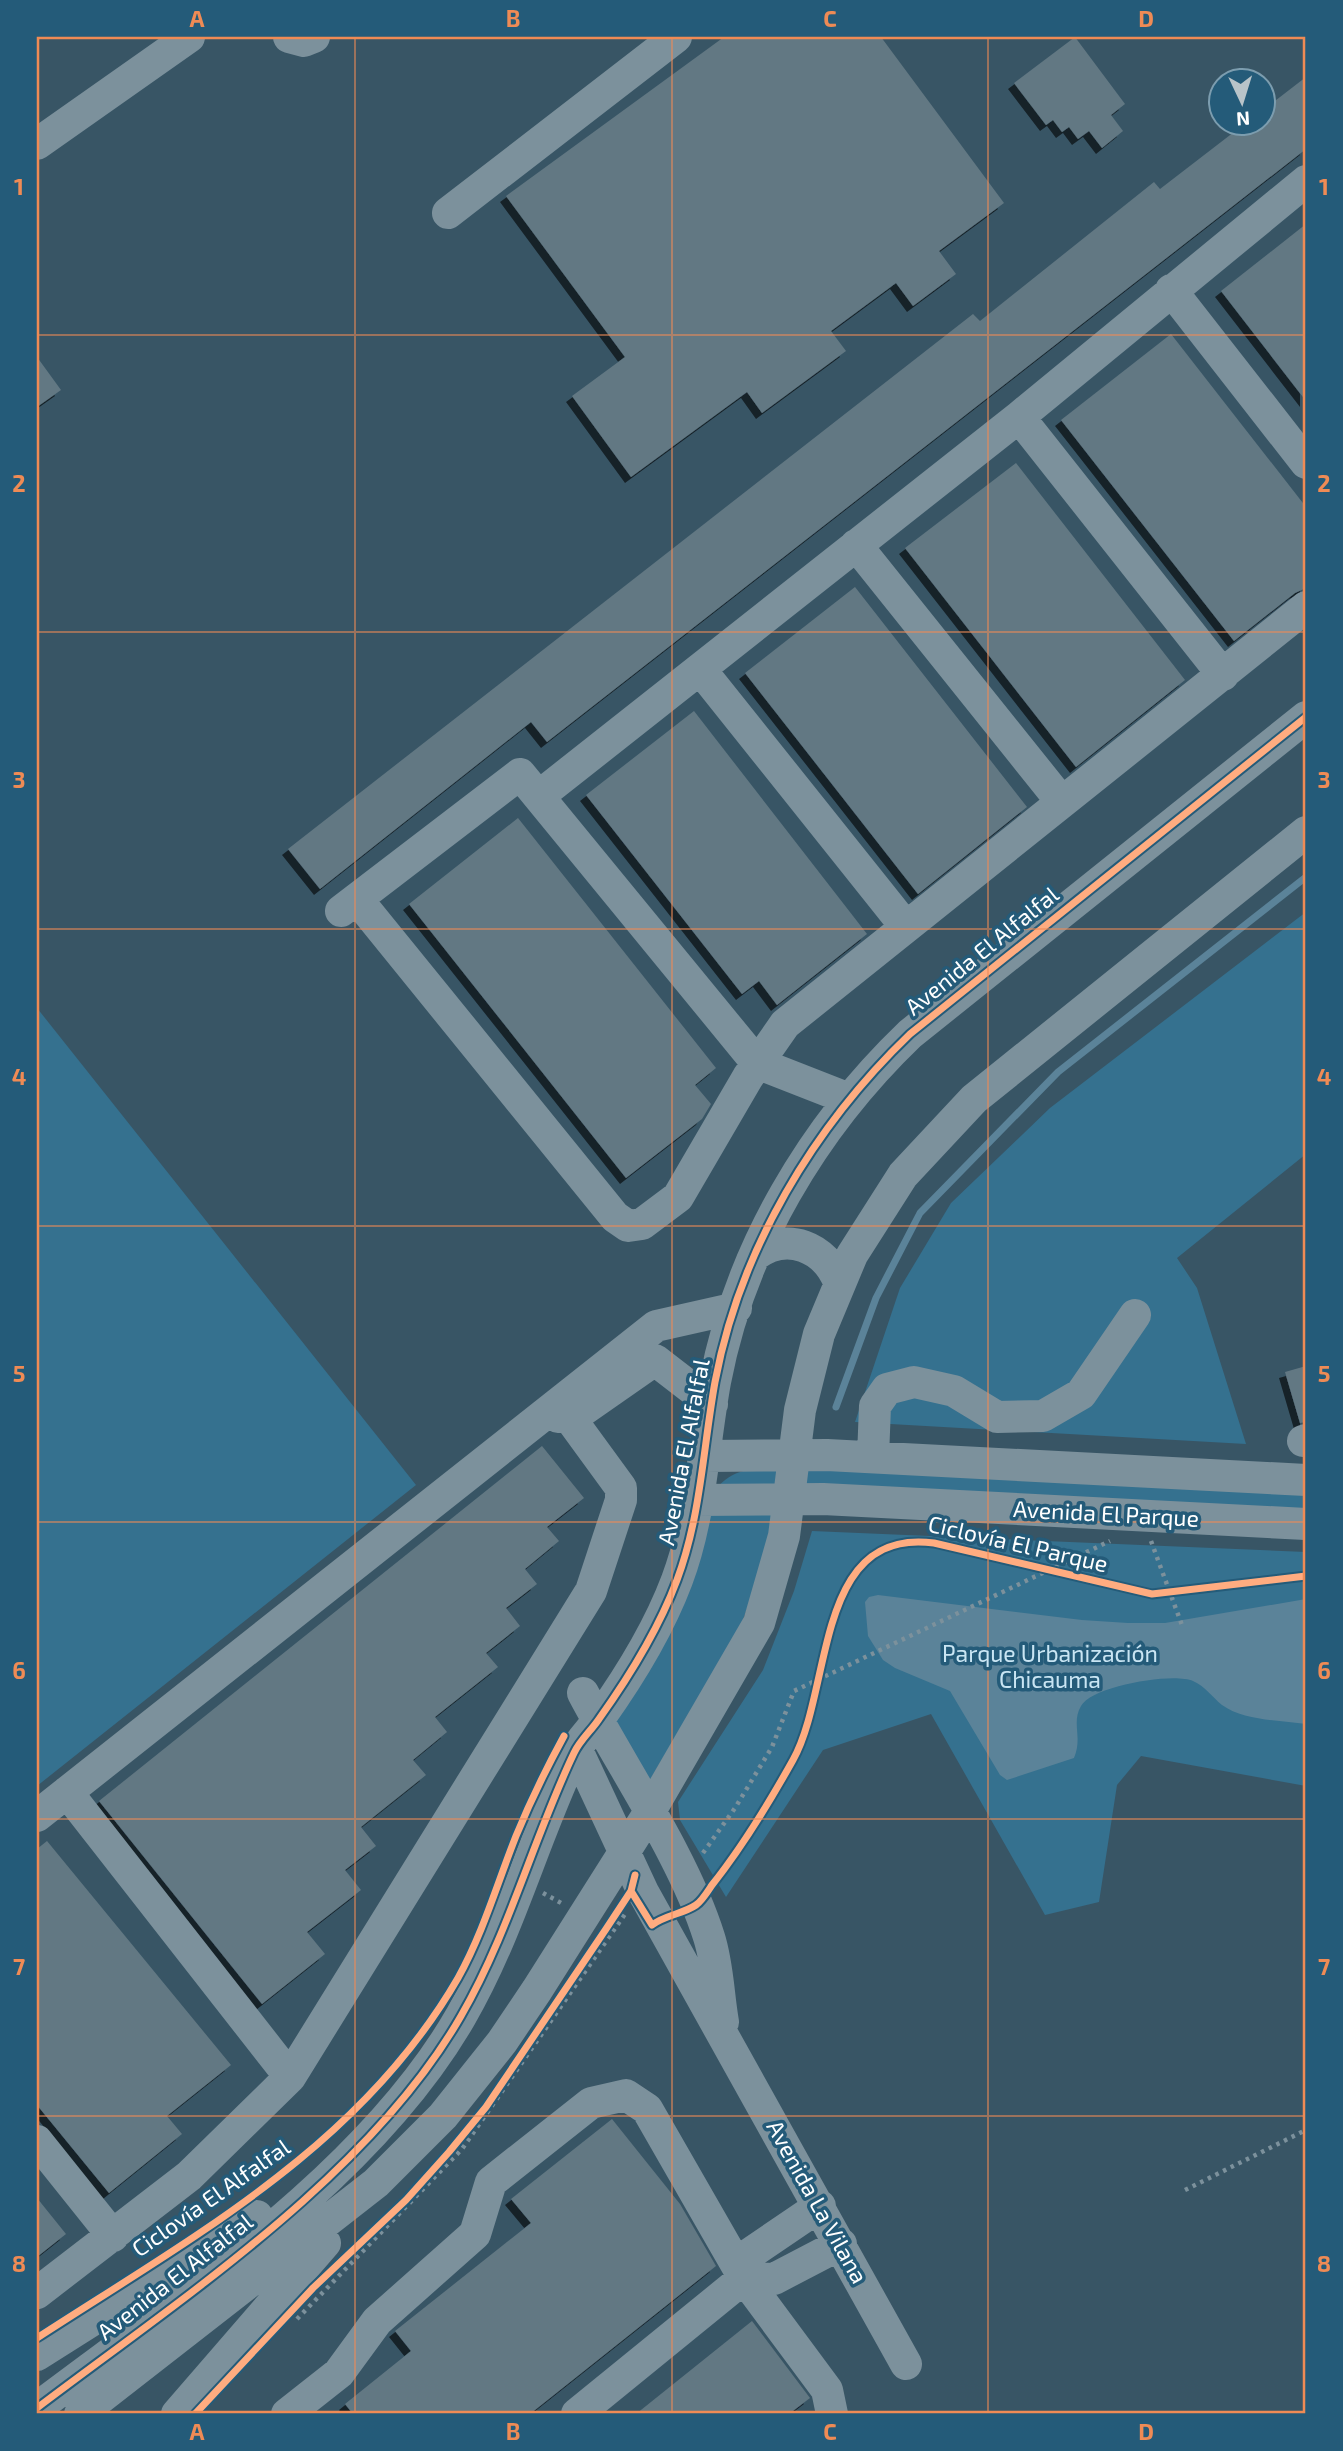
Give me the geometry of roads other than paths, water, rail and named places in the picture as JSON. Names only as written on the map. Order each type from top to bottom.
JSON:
[{"type":"street","points":[[37,144],[189,37]]},
{"type":"street","points":[[289,37],[304,41],[314,37]]},
{"type":"street","points":[[448,213],[677,37]]},
{"type":"street","points":[[539,796],[1019,416],[1306,181]]},
{"type":"street","points":[[1171,290],[1306,463]]},
{"type":"street","points":[[1019,416],[1223,675]]},
{"type":"street","points":[[856,545],[1061,801]]},
{"type":"street","points":[[849,1099],[757,1063],[520,774],[349,905],[615,1217],[628,1226],[642,1224],[678,1197],[757,1063],[774,1037],[797,1012],[1306,607]]},
{"type":"street","points":[[699,669],[906,927]]},
{"type":"street","name":"Avenida El Alfalfal","points":[[37,2408],[222,2267],[344,2161],[401,2103],[453,2029],[492,1957],[576,1748],[598,1721],[641,1653],[676,1584],[692,1530],[712,1404],[736,1308],[755,1255],[795,1178],[849,1099],[910,1034],[1306,717]]},
{"type":"street","points":[[177,2414],[376,2183],[443,2116],[601,1927],[649,1813],[759,1623],[776,1570],[791,1499],[808,1372],[839,1282],[865,1231],[903,1175],[974,1099],[1306,832]]},
{"type":"street","points":[[755,1255],[781,1243],[802,1245],[821,1255],[839,1282]]},
{"type":"street","points":[[37,1816],[554,1413],[656,1326],[736,1308]]},
{"type":"street","points":[[873,1457],[875,1406],[887,1389],[914,1382],[954,1391],[998,1417],[1043,1416],[1081,1394],[1135,1315]]},
{"type":"street","points":[[554,1413],[579,1413],[654,1360],[712,1404]]},
{"type":"street","points":[[37,2293],[189,2176],[290,2077],[591,1591],[621,1493],[554,1413]]},
{"type":"street","name":"Avenida El Parque","points":[[705,1456],[795,1454],[873,1457],[1306,1480]]},
{"type":"street","points":[[1217,1519],[1207,1497],[1209,1489],[1219,1476]]},
{"type":"street","name":"Avenida El Parque","points":[[696,1500],[791,1499],[1306,1524]]},
{"type":"street","name":"Avenida La Vilana","points":[[583,1693],[684,1879],[714,1954],[726,2040]]},
{"type":"street","name":"Avenida La Vilana","points":[[576,1748],[630,1863],[906,2364]]},
{"type":"street","points":[[68,1791],[290,2077]]},
{"type":"street","points":[[287,2414],[339,2373],[377,2321],[475,2234],[491,2182],[591,2104],[626,2095],[647,2109],[744,2278],[827,2390],[832,2414]]},
{"type":"street","points":[[37,2141],[113,2236]]},
{"type":"street","points":[[37,2355],[344,2161]]},
{"type":"street","points":[[80,2414],[376,2183]]},
{"type":"street","points":[[578,2414],[744,2278],[748,2255],[820,2206]]},
{"type":"street","points":[[744,2278],[774,2279],[841,2244]]},
{"type":"waterway","points":[[836,1407],[876,1298],[920,1213],[1058,1072],[1306,877]]},
{"type":"park label","name":"Parque Urbanización Chicauma","points":[[1050,1667]]}]
